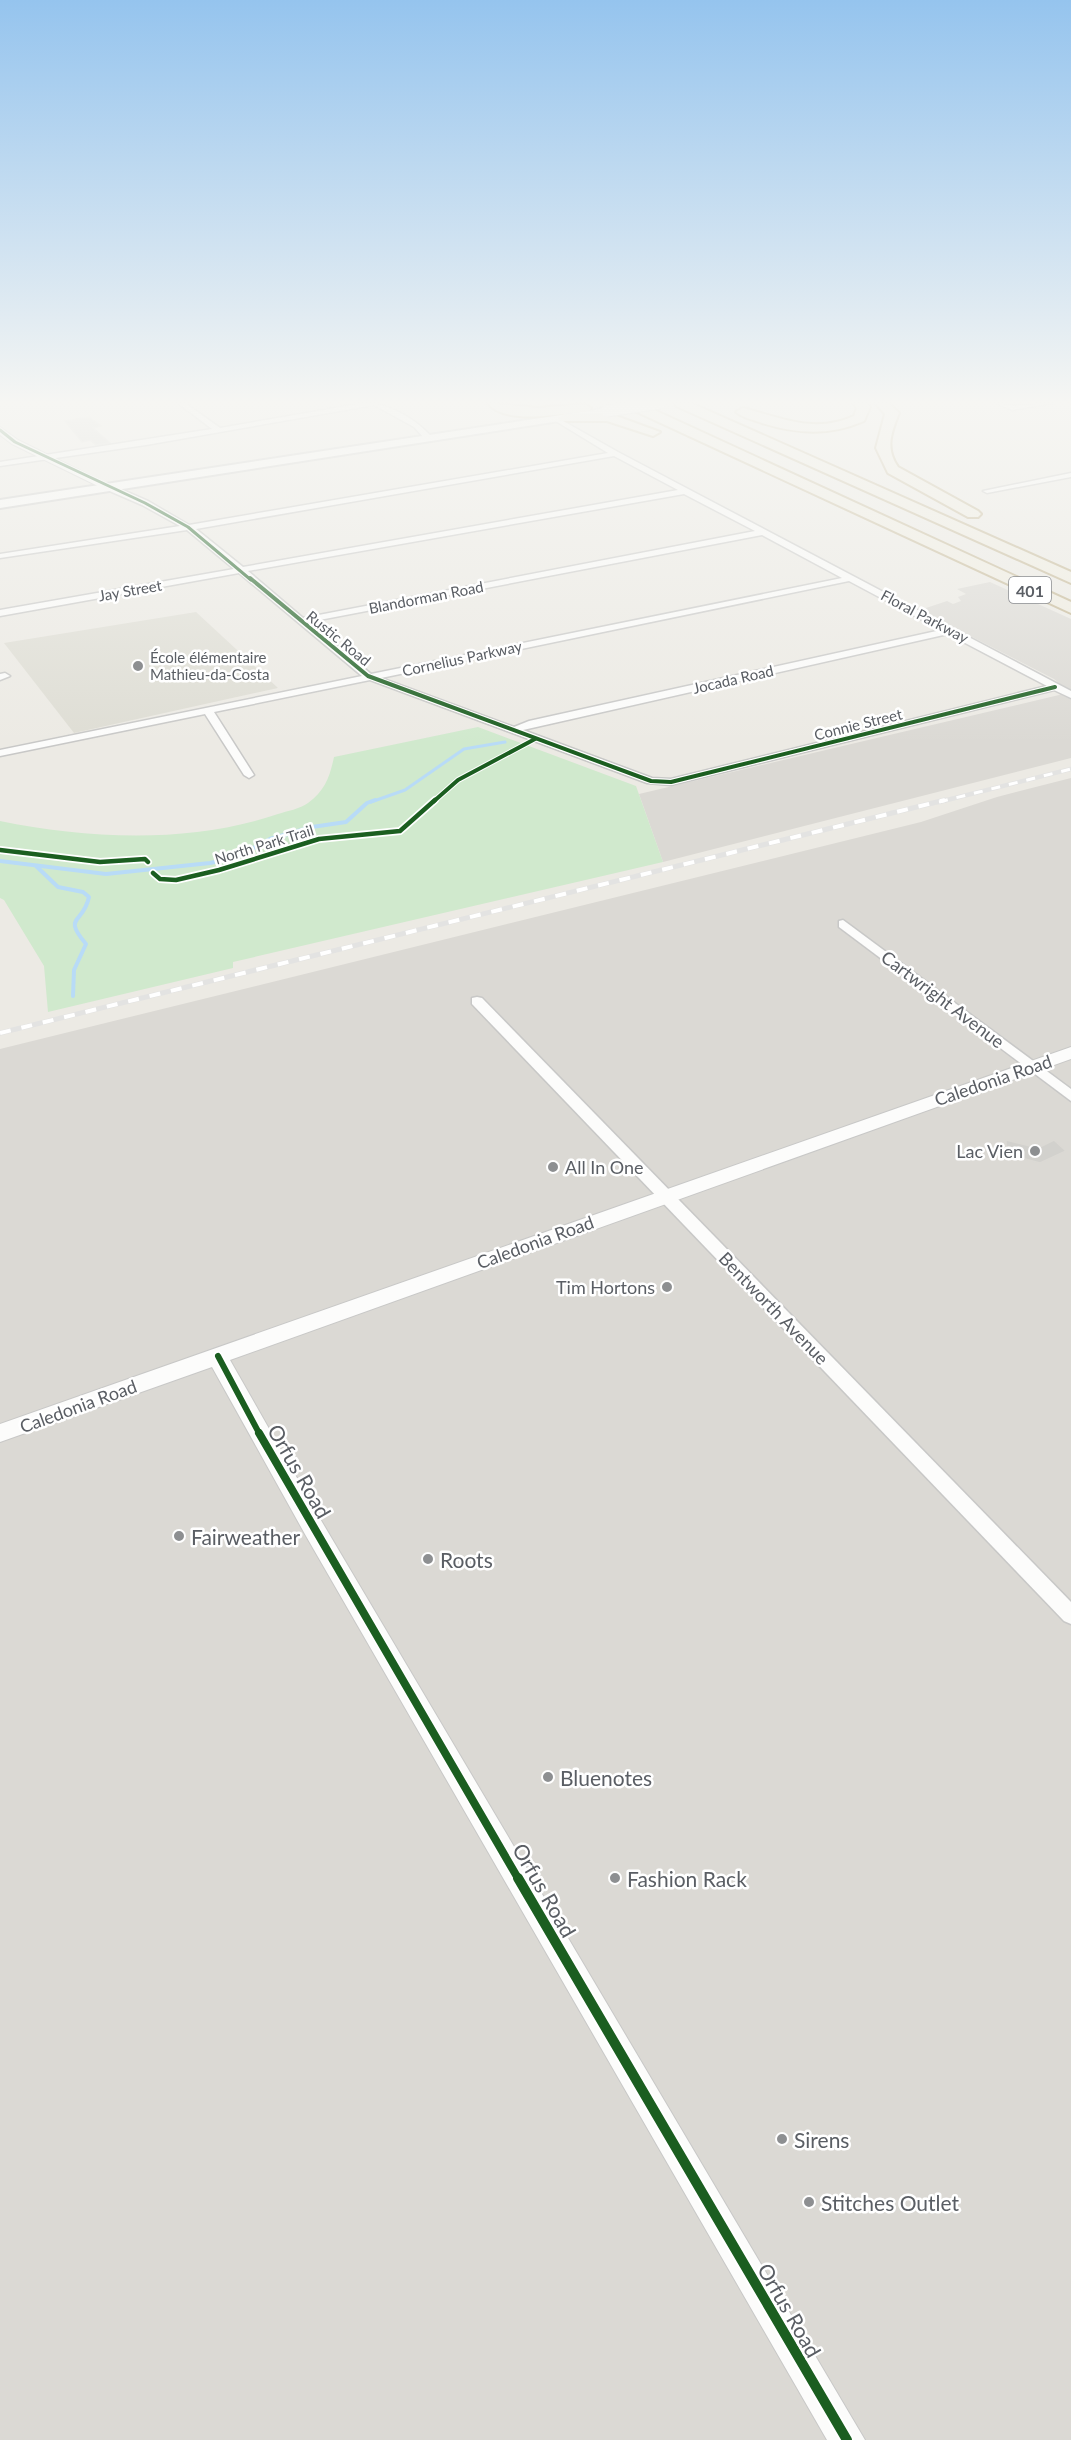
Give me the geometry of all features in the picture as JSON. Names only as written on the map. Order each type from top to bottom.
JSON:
[{"type":"highway","points":[[855,517],[989,571]]},
{"type":"highway","name":"401","points":[[873,517],[1071,608]]},
{"type":"highway","name":"401","points":[[908,517],[1071,592]]},
{"type":"highway","name":"401","points":[[935,517],[1071,578]]},
{"type":"highway","name":"401","points":[[960,517],[1071,566]]},
{"type":"highway","points":[[979,517],[989,522]]},
{"type":"highway","points":[[1019,538],[1037,551]]},
{"type":"street","name":"Rustic Road","points":[[170,517],[188,527],[368,676],[635,776],[666,783]]},
{"type":"street","points":[[0,556],[247,517]]},
{"type":"street","name":"Jay Street","points":[[0,613],[540,517]]},
{"type":"street","name":"Floral Parkway","points":[[735,517],[1071,695]]},
{"type":"street","name":"Blandorman Road","points":[[300,621],[764,532]]},
{"type":"street","name":"Cornelius Parkway","points":[[0,753],[854,578]]},
{"type":"street","name":"Jocada Road","points":[[515,730],[529,724],[952,630]]},
{"type":"street","name":"Connie Street","points":[[666,783],[1055,687]]},
{"type":"street","points":[[208,710],[249,775]]},
{"type":"street","name":"Cartwright Avenue","points":[[843,924],[942,1001],[1071,1096]]},
{"type":"street","name":"Bentworth Avenue","points":[[477,1001],[1071,1616]]},
{"type":"street","name":"Caledonia Road","points":[[0,1434],[1071,1053]]},
{"type":"street","name":"Orfus Road","points":[[218,1356],[229,1381],[314,1529],[847,2440]]},
{"type":"shaded area","points":[[990,582],[1071,619],[1071,758],[663,862],[639,794],[1059,695],[1067,690],[1054,679],[920,610],[947,601],[953,604],[961,601],[958,597],[966,594],[957,589]]},
{"type":"shaded area","name":"École élémentaire Mathieu-da-Costa","points":[[196,612],[278,688],[74,733],[4,643]]},
{"type":"shaded area","points":[[1071,778],[1071,2440],[0,2440],[0,1049],[921,822],[997,797]]},
{"type":"green space","points":[[478,727],[636,786],[663,862],[233,962],[233,968],[48,1012],[44,966],[4,900],[0,898],[0,821],[68,832],[139,836],[175,834],[245,824],[308,803],[326,783],[334,757]]},
{"type":"building","name":"Lac Vien","points":[[1006,1140],[1038,1148],[1054,1140],[1066,1151],[1040,1163],[1006,1154]]},
{"type":"waterway","points":[[371,802],[405,790],[464,749],[505,742]]},
{"type":"waterway","points":[[0,861],[106,874],[210,863],[237,857],[270,839],[312,827],[346,822],[367,803],[375,800]]},
{"type":"waterway","points":[[36,866],[58,887],[83,892],[89,897],[75,924],[86,944],[74,970],[73,996]]},
{"type":"railway","points":[[939,802],[1071,769]]},
{"type":"railway","points":[[0,1033],[945,800]]},
{"type":"cycle path","points":[[170,517],[188,527],[368,676],[651,781],[671,782],[1055,687]]},
{"type":"cycle path","name":"North Park Trail","points":[[153,873],[160,879],[176,880],[219,870],[319,839],[400,831],[458,780],[535,739]]},
{"type":"cycle path","points":[[0,850],[100,862],[145,859],[148,862]]},
{"type":"cycle path","points":[[218,1356],[229,1381],[314,1529],[847,2440]]},
{"type":"place","name":"École élémentaire Mathieu-da-Costa","points":[[138,666]]},
{"type":"place","name":"Lac Vien","points":[[1035,1151]]},
{"type":"place","name":"All In One","points":[[553,1167]]},
{"type":"place","name":"Tim Hortons","points":[[667,1287]]},
{"type":"place","name":"Fairweather","points":[[179,1536]]},
{"type":"place","name":"Roots","points":[[428,1559]]},
{"type":"place","name":"Bluenotes","points":[[548,1777]]},
{"type":"place","name":"Fashion Rack","points":[[615,1878]]},
{"type":"place","name":"Sirens","points":[[782,2139]]},
{"type":"place","name":"Stitches Outlet","points":[[809,2202]]}]
